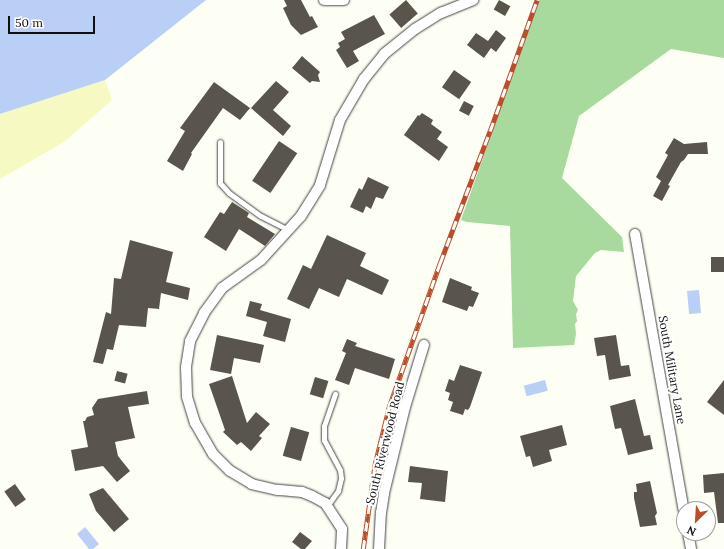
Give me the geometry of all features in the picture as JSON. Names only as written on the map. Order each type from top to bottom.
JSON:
[{"type":"street","points":[[324,0],[344,0]]},
{"type":"street","points":[[341,549],[342,529],[327,506],[312,496],[263,488],[242,479],[230,471],[213,454],[195,423],[187,396],[186,367],[190,341],[204,313],[222,288],[260,260],[301,216],[320,185],[340,120],[364,80],[384,54],[415,29],[441,14],[473,0]]},
{"type":"street","name":"South Military Lane","points":[[635,234],[682,501]]},
{"type":"street","name":"South Riverwood Road","points":[[379,549],[381,513],[384,493],[405,407],[424,345]]},
{"type":"lane","points":[[220,142],[220,183],[229,193],[261,216],[288,230]]},
{"type":"lane","points":[[327,506],[338,491],[341,478],[340,470],[327,449],[324,440],[324,426],[334,394]]},
{"type":"shaded area","points":[[539,0],[724,0],[724,58],[671,49],[579,116],[562,178],[622,237],[624,252],[601,250],[595,253],[576,276],[573,301],[578,310],[576,314],[577,321],[575,324],[576,334],[574,345],[513,348],[510,226],[467,222],[461,220]]},
{"type":"sand","points":[[105,80],[112,100],[64,142],[0,179],[0,114]]},
{"type":"water","points":[[0,0],[206,0],[105,80],[0,114]]},
{"type":"water","points":[[699,290],[701,313],[689,314],[687,291]]},
{"type":"water","points":[[545,380],[548,391],[527,396],[524,386]]},
{"type":"water","points":[[85,527],[99,544],[93,549],[89,549],[77,534]]},
{"type":"building","points":[[284,0],[301,0],[310,17],[312,16],[318,27],[301,35],[291,25],[283,8],[287,6]]},
{"type":"building","points":[[406,0],[418,14],[401,28],[389,14]]},
{"type":"building","points":[[499,0],[510,6],[505,16],[494,10]]},
{"type":"building","points":[[374,15],[385,34],[353,51],[359,61],[347,68],[336,50],[340,47],[338,43],[345,39],[341,32]]},
{"type":"building","points":[[496,30],[506,38],[496,52],[491,48],[484,58],[467,45],[476,33],[488,41]]},
{"type":"building","points":[[302,56],[320,72],[318,75],[320,82],[312,81],[310,83],[292,68]]},
{"type":"building","points":[[454,70],[471,82],[459,99],[442,87]]},
{"type":"building","points":[[276,81],[289,92],[273,110],[291,126],[283,136],[251,108]]},
{"type":"building","points":[[214,82],[250,108],[240,120],[223,108],[191,153],[192,154],[183,171],[167,161],[185,131],[180,128]]},
{"type":"building","points":[[464,101],[474,106],[469,116],[459,111]]},
{"type":"building","points":[[422,113],[433,120],[431,124],[442,132],[437,139],[448,147],[439,161],[404,135],[418,115],[419,116]]},
{"type":"building","points":[[674,138],[684,144],[707,142],[708,154],[688,154],[681,162],[668,185],[670,186],[662,201],[653,196],[661,181],[656,177],[668,155],[665,153]]},
{"type":"building","points":[[279,141],[297,153],[270,193],[252,181]]},
{"type":"building","points":[[368,177],[389,187],[383,199],[376,197],[371,209],[366,206],[363,213],[350,207],[359,188],[362,190]]},
{"type":"building","points":[[232,202],[249,213],[247,217],[275,234],[265,246],[239,229],[226,251],[204,237],[220,212],[224,214]]},
{"type":"building","points":[[327,235],[366,253],[360,266],[389,280],[382,295],[347,279],[339,297],[319,288],[309,309],[287,299],[303,265],[311,269]]},
{"type":"building","points":[[130,240],[173,252],[166,282],[190,288],[188,300],[161,293],[159,309],[148,308],[146,327],[119,325],[113,350],[107,349],[103,364],[93,362],[106,312],[111,314],[114,278],[121,279]]},
{"type":"building","points":[[711,257],[724,257],[724,272],[711,272]]},
{"type":"building","points":[[450,278],[472,287],[471,290],[479,293],[473,307],[469,306],[467,311],[442,302]]},
{"type":"building","points":[[250,301],[262,304],[260,310],[291,319],[285,342],[263,336],[267,322],[246,316]]},
{"type":"building","points":[[217,335],[264,345],[260,363],[234,358],[231,374],[210,370]]},
{"type":"building","points":[[616,335],[621,366],[629,365],[631,376],[609,380],[605,355],[597,356],[594,338]]},
{"type":"building","points":[[347,339],[357,343],[355,346],[395,359],[389,379],[355,368],[349,385],[335,380],[346,353],[342,351]]},
{"type":"building","points":[[460,365],[482,372],[470,407],[468,410],[465,409],[463,415],[450,411],[453,402],[448,400],[450,393],[445,391],[449,379],[454,381]]},
{"type":"building","points":[[117,371],[128,374],[125,384],[114,381]]},
{"type":"building","points":[[232,376],[247,423],[256,412],[270,424],[259,436],[262,438],[251,451],[241,442],[237,445],[223,432],[225,430],[209,384]]},
{"type":"building","points":[[315,377],[328,381],[323,398],[310,394]]},
{"type":"building","points":[[724,380],[724,415],[707,402]]},
{"type":"building","points":[[147,391],[149,404],[128,407],[135,438],[115,442],[118,456],[130,471],[117,482],[103,466],[75,471],[71,450],[88,447],[83,421],[85,421],[87,417],[94,415],[92,408],[98,399]]},
{"type":"building","points":[[635,399],[644,436],[650,435],[653,449],[628,455],[621,428],[615,429],[610,406]]},
{"type":"building","points":[[562,425],[567,445],[549,450],[552,461],[533,467],[530,456],[526,457],[520,436]]},
{"type":"building","points":[[291,427],[309,432],[301,461],[283,456]]},
{"type":"building","points":[[410,466],[448,471],[445,502],[420,499],[422,483],[408,482]]},
{"type":"building","points":[[724,473],[724,523],[718,523],[714,492],[704,493],[703,475]]},
{"type":"building","points":[[650,481],[657,513],[655,516],[657,525],[640,527],[634,492],[637,492],[636,484]]},
{"type":"building","points":[[15,484],[26,500],[15,507],[4,491]]},
{"type":"building","points":[[103,488],[129,519],[114,532],[96,511],[89,494]]},
{"type":"building","points":[[300,532],[312,541],[305,549],[301,549],[292,542]]},
{"type":"railway","points":[[363,549],[375,464],[389,407],[440,263],[490,131],[537,0]]}]
